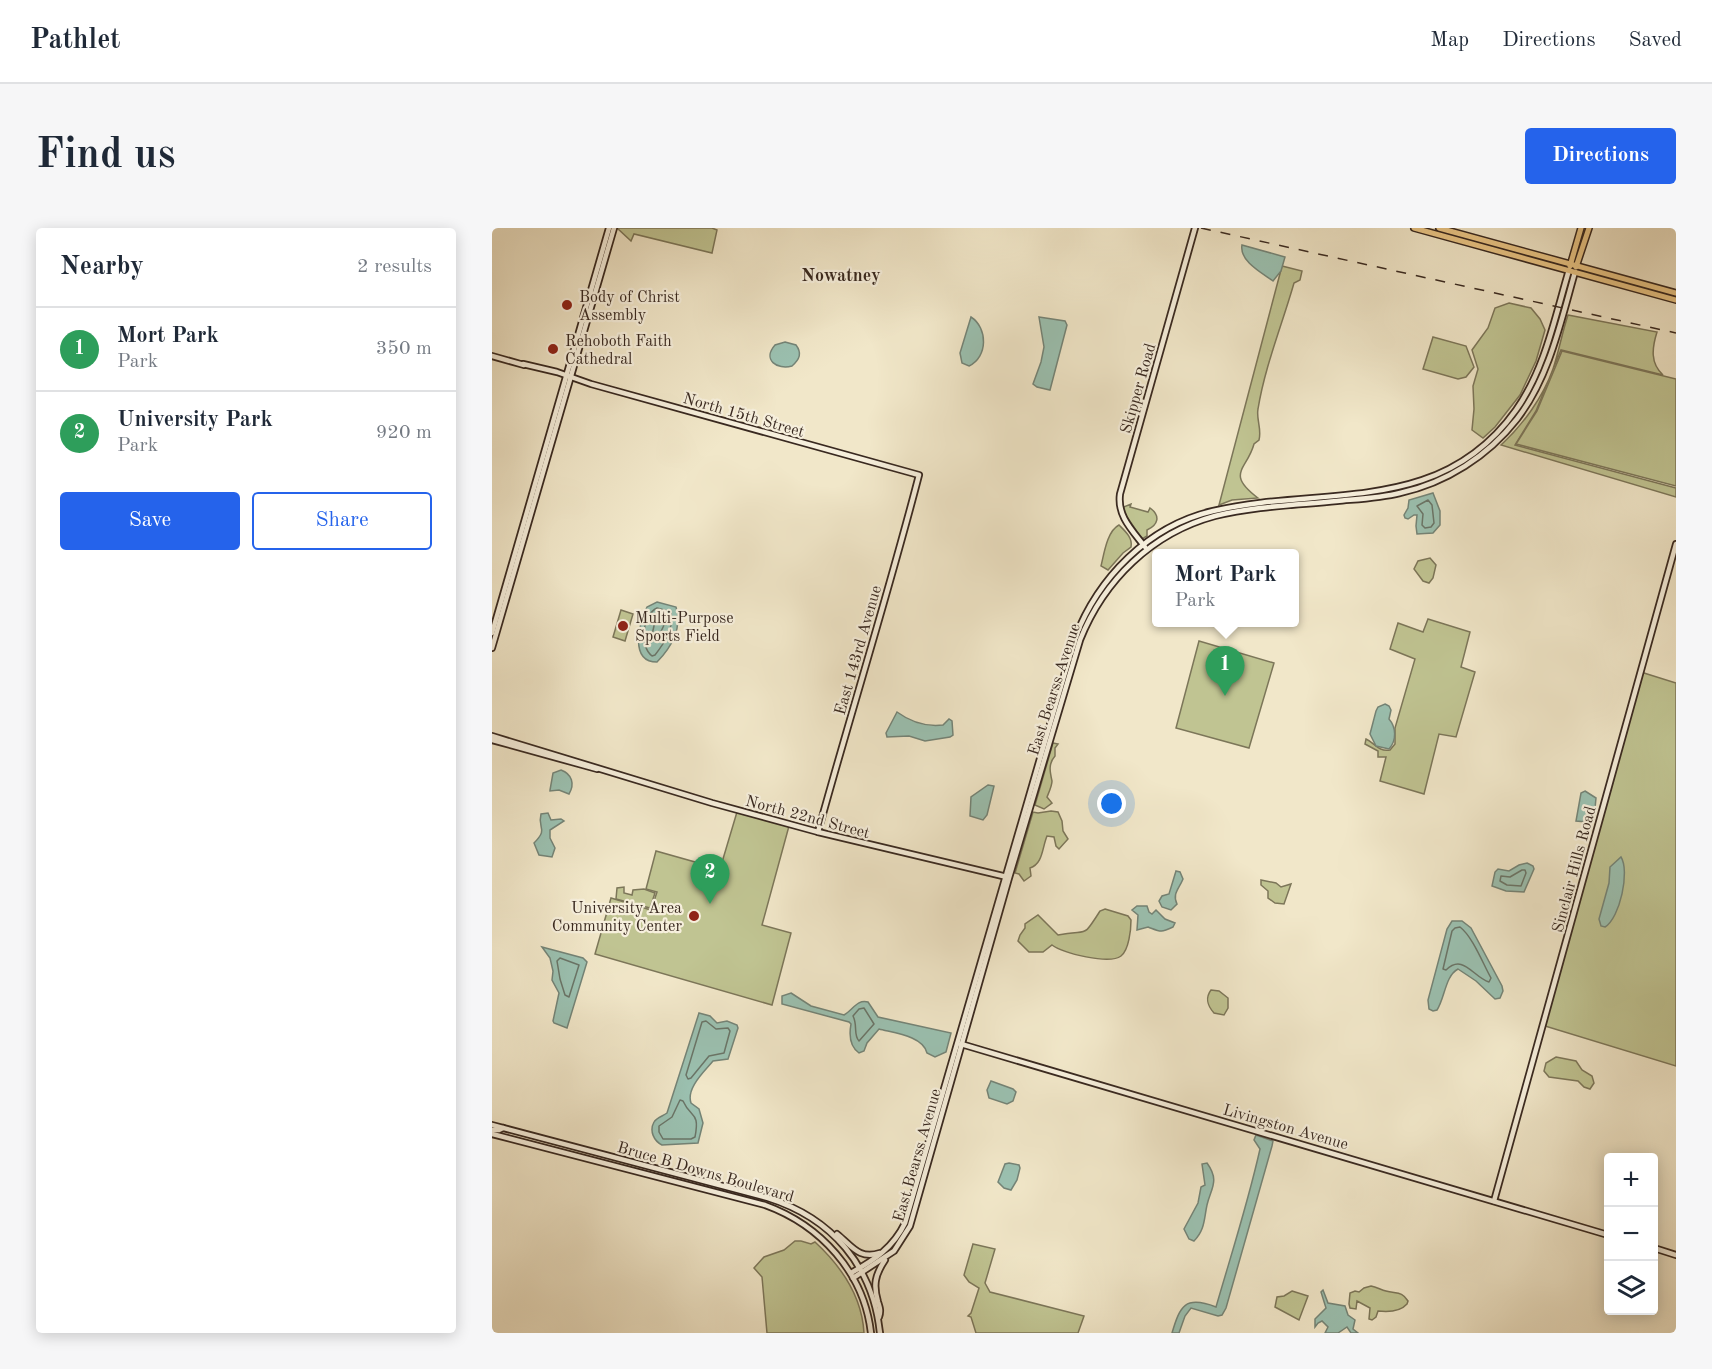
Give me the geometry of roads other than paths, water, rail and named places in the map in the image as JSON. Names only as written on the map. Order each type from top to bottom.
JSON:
[{"type":"main road","points":[[566,376],[608,249],[611,228]]},
{"type":"main road","points":[[492,648],[566,376],[611,228]]},
{"type":"main road","name":"Skipper Road","points":[[1145,547],[1123,519],[1119,508],[1120,494],[1195,228]]},
{"type":"main road","points":[[1414,228],[1574,264],[1676,294]]},
{"type":"main road","points":[[1439,228],[1572,271],[1676,300]]},
{"type":"main road","name":"East Bearss Avenue","points":[[861,1270],[886,1251],[905,1223],[1077,639],[1087,616],[1113,581],[1145,547],[1173,527],[1210,512],[1242,506],[1401,487],[1431,478],[1458,465],[1488,442],[1516,411],[1530,388],[1572,271],[1581,228]]},
{"type":"main road","name":"East Bearss Avenue","points":[[1574,264],[1590,228]]},
{"type":"main road","points":[[1649,292],[1654,290],[1676,294]]},
{"type":"main road","name":"North 15th Street","points":[[492,356],[530,364],[918,475]]},
{"type":"main road","name":"East 143rd Avenue","points":[[818,832],[876,635],[888,582],[918,475]]},
{"type":"main road","points":[[492,633],[531,506]]},
{"type":"main road","name":"Sinclair Hills Road","points":[[1494,1201],[1676,544]]},
{"type":"main road","name":"North 22nd Street","points":[[492,738],[586,768],[603,770]]},
{"type":"main road","name":"North 22nd Street","points":[[492,738],[561,756],[700,800],[818,832],[1007,877]]},
{"type":"main road","points":[[551,757],[561,756]]},
{"type":"main road","points":[[581,762],[586,768]]},
{"type":"main road","name":"East Bearss Avenue","points":[[852,1275],[886,1258],[900,1244],[910,1226],[959,1044]]},
{"type":"main road","name":"Livingston Avenue","points":[[959,1044],[1604,1234]]},
{"type":"main road","name":"Bruce B Downs Boulevard","points":[[492,1125],[768,1198],[804,1213],[825,1226],[843,1244],[861,1270],[874,1302],[880,1333]]},
{"type":"main road","points":[[494,1133],[503,1128]]},
{"type":"main road","points":[[494,1133],[514,1131]]},
{"type":"main road","name":"Bruce B Downs Boulevard","points":[[494,1133],[778,1210],[800,1221],[836,1252],[852,1275],[865,1305],[871,1333]]},
{"type":"main road","points":[[825,1226],[860,1253],[870,1255],[886,1251]]},
{"type":"main road","points":[[1658,1250],[1676,1255]]},
{"type":"main road","points":[[878,1319],[881,1312],[875,1291],[875,1280],[886,1258]]},
{"type":"water","points":[[1242,245],[1285,257],[1281,271],[1273,281],[1248,261],[1242,251]]},
{"type":"water","points":[[971,317],[981,328],[983,342],[980,356],[969,366],[962,363],[960,353]]},
{"type":"water","points":[[1039,317],[1065,321],[1067,325],[1050,390],[1033,384],[1044,347]]},
{"type":"water","points":[[785,342],[796,345],[799,353],[792,366],[781,367],[773,363],[770,355],[775,345]]},
{"type":"water","points":[[1433,493],[1440,511],[1440,525],[1433,533],[1417,534],[1417,515],[1408,519],[1404,515],[1409,500]]},
{"type":"water","points":[[657,602],[676,607],[678,622],[671,644],[657,662],[642,656],[638,640],[641,622],[647,607]]},
{"type":"water","points":[[1385,704],[1391,710],[1389,719],[1395,734],[1389,749],[1376,746],[1370,734],[1378,707]]},
{"type":"water","points":[[897,712],[925,725],[943,725],[949,719],[952,721],[953,735],[925,741],[909,736],[887,737],[886,733]]},
{"type":"water","points":[[561,770],[568,774],[571,780],[572,787],[569,794],[559,790],[550,791],[553,773]]},
{"type":"water","points":[[988,785],[994,786],[987,815],[983,820],[970,816],[971,797]]},
{"type":"water","points":[[1585,791],[1596,798],[1594,819],[1587,822],[1576,821],[1581,793]]},
{"type":"water","points":[[548,813],[551,820],[564,821],[550,830],[550,838],[555,848],[552,857],[539,855],[534,843],[542,831],[541,814]]},
{"type":"water","points":[[1621,857],[1624,864],[1624,883],[1619,905],[1610,922],[1605,927],[1601,926],[1599,919],[1609,883],[1610,867]]},
{"type":"water","points":[[1527,863],[1534,869],[1524,892],[1506,891],[1492,886],[1495,872],[1498,869],[1509,871]]},
{"type":"water","points":[[1176,871],[1180,872],[1183,879],[1176,894],[1177,904],[1171,910],[1162,907],[1159,901],[1162,896],[1169,894]]},
{"type":"water","points":[[1137,906],[1147,906],[1152,914],[1156,910],[1165,919],[1175,923],[1173,927],[1163,931],[1148,927],[1137,930],[1138,915],[1132,910]]},
{"type":"water","points":[[1452,921],[1462,921],[1471,928],[1503,991],[1500,998],[1495,999],[1476,981],[1458,969],[1450,977],[1440,1005],[1437,1010],[1433,1011],[1429,1009],[1428,1000],[1447,929]]},
{"type":"water","points":[[542,947],[583,958],[587,962],[567,1028],[553,1021],[559,993],[552,980],[553,971],[550,958]]},
{"type":"water","points":[[791,993],[811,1006],[844,1015],[858,1003],[868,1002],[878,1017],[951,1033],[946,1052],[935,1057],[927,1053],[924,1047],[914,1039],[879,1029],[867,1043],[864,1051],[859,1053],[852,1044],[849,1022],[782,1004],[782,996]]},
{"type":"water","points":[[699,1013],[710,1016],[717,1023],[727,1021],[737,1025],[738,1028],[728,1059],[713,1061],[693,1086],[691,1103],[699,1109],[703,1123],[698,1143],[662,1145],[653,1135],[653,1125],[656,1119],[667,1113]]},
{"type":"water","points":[[991,1081],[1013,1089],[1016,1092],[1013,1101],[1007,1104],[989,1098],[987,1090]]},
{"type":"water","points":[[1256,1135],[1273,1141],[1226,1308],[1222,1315],[1218,1316],[1191,1308],[1185,1316],[1179,1333],[1172,1333],[1185,1305],[1197,1302],[1216,1307],[1260,1149],[1254,1140]]},
{"type":"water","points":[[1207,1163],[1214,1180],[1202,1228],[1194,1241],[1189,1239],[1184,1229],[1198,1203],[1201,1187],[1205,1185],[1202,1164]]},
{"type":"water","points":[[1005,1164],[1019,1165],[1020,1168],[1011,1190],[1004,1188],[998,1182]]},
{"type":"water","points":[[1323,1290],[1328,1303],[1345,1306],[1348,1315],[1355,1320],[1353,1329],[1358,1333],[1351,1333],[1347,1327],[1338,1333],[1325,1333],[1328,1327],[1322,1321],[1315,1327],[1315,1319],[1326,1308],[1321,1292]]},
{"type":"railway","points":[[1201,228],[1676,333]]},
{"type":"place","name":"Body of Christ Assembly","points":[[567,305]]},
{"type":"place","name":"Rehoboth Faith Cathedral","points":[[553,349]]},
{"type":"place","name":"Multi-Purpose Sports Field","points":[[623,626]]},
{"type":"place","name":"Mort Park","points":[[1225,696]]},
{"type":"place","name":"University Park","points":[[710,904]]},
{"type":"place","name":"University Area Community Center","points":[[694,916]]},
{"type":"district","name":"Nowatney","points":[[841,275]]}]
